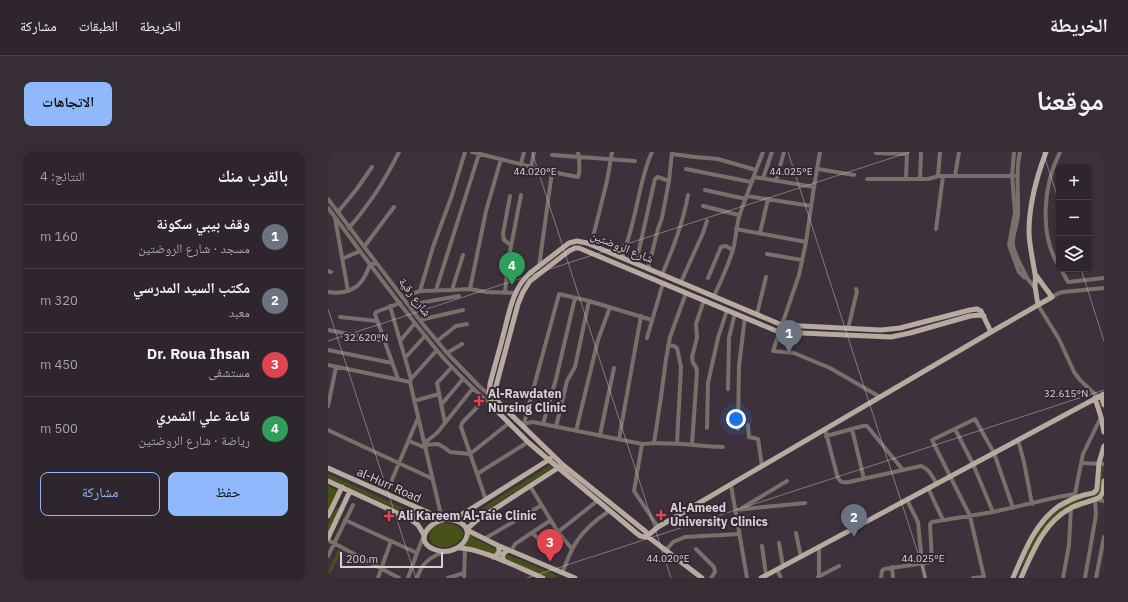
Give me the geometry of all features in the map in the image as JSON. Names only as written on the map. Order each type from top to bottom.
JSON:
[{"type":"main road","points":[[1038,305],[1029,232],[1031,205],[1046,152]]},
{"type":"main road","name":"شارع الروضتين","points":[[489,391],[515,293],[527,276],[571,242],[580,241],[591,244],[782,325]]},
{"type":"main road","name":"شارع الروضتين","points":[[496,398],[495,390],[518,304],[523,292],[534,278],[569,251],[577,248],[584,249],[780,332],[891,337],[970,316],[979,314],[984,316]]},
{"type":"main road","points":[[492,406],[492,399],[496,398],[523,427],[554,456],[561,466],[597,502],[640,536],[644,537],[730,484],[1052,297],[1035,274]]},
{"type":"main road","points":[[782,325],[848,329],[895,329],[972,309],[980,310],[991,332]]},
{"type":"main road","points":[[495,390],[489,391],[492,406],[528,442],[548,460],[561,466],[647,533],[647,536],[702,578]]},
{"type":"main road","points":[[1099,396],[1104,405]]},
{"type":"main road","points":[[1099,396],[1104,432]]},
{"type":"main road","points":[[764,577],[1099,396]]},
{"type":"main road","points":[[1013,578],[1027,546],[1041,524],[1056,509],[1075,496],[1093,493],[1096,490],[1102,464],[1104,446]]},
{"type":"main road","points":[[452,520],[554,456]]},
{"type":"main road","points":[[456,549],[468,536],[467,530],[469,526],[561,466]]},
{"type":"main road","name":"al-Hurr Road","points":[[328,468],[443,520]]},
{"type":"main road","name":"al-Hurr Road","points":[[328,481],[410,518],[420,528],[424,535]]},
{"type":"main road","points":[[1021,578],[1033,552],[1047,528],[1056,518],[1071,508],[1083,502],[1100,497],[1102,494],[1104,481]]},
{"type":"main road","points":[[328,516],[342,487]]},
{"type":"main road","points":[[328,539],[350,491]]},
{"type":"main road","points":[[332,507],[338,506],[341,511]]},
{"type":"main road","points":[[410,518],[414,518],[417,514],[415,508]]},
{"type":"main road","points":[[543,578],[476,551],[456,549],[443,552],[436,550],[425,543],[424,535],[432,524],[443,520],[461,522],[467,530],[484,539],[575,578]]},
{"type":"main road","points":[[476,521],[474,529],[478,536]]},
{"type":"main road","points":[[493,557],[497,556],[499,552],[497,545]]},
{"type":"main road","points":[[504,562],[503,554],[510,551]]},
{"type":"main road","points":[[686,566],[695,578]]},
{"type":"street","points":[[349,228],[366,208],[388,176],[399,152]]},
{"type":"street","points":[[420,291],[465,152]]},
{"type":"street","points":[[472,152],[578,177],[578,152]]},
{"type":"street","points":[[494,158],[495,152]]},
{"type":"street","points":[[521,164],[524,152]]},
{"type":"street","points":[[531,167],[534,152]]},
{"type":"street","points":[[591,244],[612,159],[612,152]]},
{"type":"street","points":[[622,258],[633,221],[641,184],[652,152]]},
{"type":"street","points":[[707,152],[707,158]]},
{"type":"street","points":[[714,296],[722,280],[733,250],[739,215],[756,170],[764,152],[771,153],[763,178]]},
{"type":"street","points":[[776,181],[784,152]]},
{"type":"street","points":[[820,152],[806,242],[799,275],[773,351],[794,353],[830,368],[880,397]]},
{"type":"street","points":[[920,179],[921,152]]},
{"type":"street","points":[[936,229],[940,176],[940,152]]},
{"type":"street","points":[[955,176],[960,152]]},
{"type":"street","points":[[1014,152],[1015,212],[1009,245],[1019,272],[1027,278],[1035,288]]},
{"type":"street","points":[[1015,176],[1020,152]]},
{"type":"street","points":[[1056,261],[1049,246],[1045,218],[1053,166],[1060,152]]},
{"type":"street","points":[[648,268],[662,218],[669,181],[672,153],[695,158],[718,159],[756,170]]},
{"type":"street","points":[[876,153],[906,153],[906,178]]},
{"type":"street","points":[[436,290],[479,154]]},
{"type":"street","points":[[552,155],[635,161]]},
{"type":"street","points":[[470,289],[486,211],[501,160]]},
{"type":"street","points":[[338,212],[372,167]]},
{"type":"street","points":[[686,169],[752,182]]},
{"type":"street","points":[[818,169],[854,175]]},
{"type":"street","points":[[539,266],[552,172]]},
{"type":"street","points":[[867,179],[928,179],[940,176],[1015,176]]},
{"type":"street","points":[[636,263],[655,179],[658,177],[669,181]]},
{"type":"street","points":[[754,177],[814,188]]},
{"type":"street","points":[[705,190],[746,198],[768,199],[811,206]]},
{"type":"street","points":[[505,293],[508,262],[521,195]]},
{"type":"street","points":[[662,274],[677,238],[688,195]]},
{"type":"street","points":[[510,196],[503,234],[504,240],[511,246]]},
{"type":"street","name":"شارع رقية","points":[[328,199],[408,305],[447,353],[484,391],[489,391],[496,398]]},
{"type":"street","points":[[760,233],[768,199]]},
{"type":"street","points":[[702,206],[739,215]]},
{"type":"street","points":[[364,247],[394,207]]},
{"type":"street","name":"شارع رقية","points":[[328,208],[425,336],[454,369],[492,406]]},
{"type":"street","points":[[334,216],[348,291]]},
{"type":"street","points":[[681,282],[707,221]]},
{"type":"street","points":[[736,229],[806,242]]},
{"type":"street","points":[[708,278],[721,247],[726,246],[733,250]]},
{"type":"street","points":[[342,259],[360,251]]},
{"type":"street","points":[[767,254],[802,260]]},
{"type":"street","points":[[452,290],[464,255]]},
{"type":"street","points":[[328,292],[337,293],[348,291],[355,287],[362,281],[370,264],[374,264],[375,261]]},
{"type":"street","points":[[1062,272],[1068,282],[1104,278]]},
{"type":"street","points":[[379,276],[380,273],[384,273]]},
{"type":"street","points":[[757,314],[766,277]]},
{"type":"street","points":[[647,338],[663,283]]},
{"type":"street","points":[[1052,297],[1059,293],[1104,288]]},
{"type":"street","points":[[402,297],[420,291],[436,290],[470,289],[486,292],[515,293]]},
{"type":"street","points":[[848,329],[857,292],[856,289]]},
{"type":"street","points":[[654,443],[668,345],[686,293]]},
{"type":"street","points":[[523,427],[559,294],[589,301],[652,320]]},
{"type":"street","points":[[408,305],[459,296]]},
{"type":"street","points":[[543,424],[556,379],[575,298]]},
{"type":"street","points":[[692,445],[697,372],[692,357],[697,338],[696,324],[704,300]]},
{"type":"street","points":[[556,427],[567,381],[575,367],[589,301]]},
{"type":"street","points":[[398,379],[374,314],[375,312],[400,303]]},
{"type":"street","points":[[1038,305],[1059,339],[1074,372],[1084,384],[1099,396]]},
{"type":"street","points":[[390,306],[405,358],[443,520]]},
{"type":"street","points":[[576,431],[598,340],[610,307]]},
{"type":"street","points":[[420,320],[463,310]]},
{"type":"street","points":[[706,428],[708,383],[718,338],[727,310]]},
{"type":"street","points":[[728,389],[729,338],[735,313]]},
{"type":"street","points":[[619,439],[642,316]]},
{"type":"street","points":[[340,317],[377,321]]},
{"type":"street","points":[[738,429],[739,366],[745,318]]},
{"type":"street","points":[[400,342],[415,323]]},
{"type":"street","points":[[437,341],[456,326],[467,324]]},
{"type":"street","points":[[328,330],[384,341]]},
{"type":"street","points":[[405,358],[425,336]]},
{"type":"street","points":[[447,353],[462,344]]},
{"type":"street","points":[[668,345],[677,348],[681,367],[677,443]]},
{"type":"street","points":[[328,350],[392,363]]},
{"type":"street","points":[[410,380],[437,350]]},
{"type":"street","points":[[328,365],[410,380]]},
{"type":"street","points":[[328,404],[330,384],[336,367]]},
{"type":"street","points":[[445,423],[437,382],[454,369],[460,371],[460,367]]},
{"type":"street","points":[[600,435],[614,368]]},
{"type":"street","points":[[441,405],[464,379]]},
{"type":"street","points":[[425,445],[427,441],[437,433],[473,388]]},
{"type":"street","points":[[414,401],[439,394]]},
{"type":"street","points":[[485,400],[462,424],[462,429],[486,500]]},
{"type":"street","points":[[881,578],[882,571],[884,569],[932,562],[930,524],[934,522],[1013,508],[1058,497],[1075,496],[1085,449],[1101,417]]},
{"type":"street","points":[[386,494],[418,418]]},
{"type":"street","points":[[973,578],[984,577],[970,516],[932,440],[975,419],[994,453],[1013,508]]},
{"type":"street","points":[[523,427],[532,422],[642,444],[677,443],[723,448]]},
{"type":"street","points":[[409,441],[425,445],[438,444],[450,452],[470,454],[509,423]]},
{"type":"street","points":[[748,425],[749,437],[758,439],[762,466]]},
{"type":"street","points":[[826,436],[867,426],[903,470]]},
{"type":"street","points":[[825,429],[836,475],[842,483],[919,466],[928,470],[937,484]]},
{"type":"street","points":[[852,429],[864,479]]},
{"type":"street","points":[[954,429],[973,464],[993,512]]},
{"type":"street","points":[[328,430],[433,479]]},
{"type":"street","points":[[1018,440],[1032,504]]},
{"type":"street","points":[[477,474],[528,442]]},
{"type":"street","points":[[642,444],[634,491],[658,527]]},
{"type":"street","points":[[1081,463],[1102,464]]},
{"type":"street","points":[[740,510],[787,481]]},
{"type":"street","points":[[730,484],[747,578]]},
{"type":"street","points":[[530,486],[558,532],[572,549]]},
{"type":"street","points":[[928,488],[943,520]]},
{"type":"street","points":[[1085,578],[1096,515],[1095,499],[1104,501]]},
{"type":"street","points":[[906,500],[918,522],[925,578]]},
{"type":"street","points":[[558,532],[597,502]]},
{"type":"street","points":[[735,510],[806,503]]},
{"type":"street","points":[[328,556],[352,505]]},
{"type":"street","points":[[484,539],[542,505]]},
{"type":"street","points":[[1063,578],[1069,545],[1071,508]]},
{"type":"street","points":[[562,573],[577,540],[585,530],[609,511]]},
{"type":"street","points":[[346,520],[417,553]]},
{"type":"street","points":[[510,551],[515,544],[551,520]]},
{"type":"street","points":[[532,533],[549,548]]},
{"type":"street","points":[[796,533],[801,557]]},
{"type":"street","points":[[666,550],[673,542],[682,538],[739,534]]},
{"type":"street","points":[[408,578],[424,535]]},
{"type":"street","points":[[1096,578],[1104,537]]},
{"type":"street","points":[[328,539],[334,544],[399,578]]},
{"type":"street","points":[[378,578],[391,540]]},
{"type":"street","points":[[780,543],[783,566]]},
{"type":"street","points":[[762,546],[764,577]]},
{"type":"street","points":[[818,578],[819,547]]},
{"type":"street","points":[[696,548],[715,568],[711,578]]},
{"type":"street","points":[[448,578],[464,576],[465,549]]},
{"type":"street","points":[[417,578],[420,569],[427,560],[443,552]]},
{"type":"street","points":[[818,578],[839,566]]},
{"type":"street","points":[[892,567],[893,578]]},
{"type":"street","points":[[777,570],[781,578]]},
{"type":"green space","points":[[550,465],[552,466],[551,469],[469,521],[465,521],[465,519]]},
{"type":"green space","points":[[1102,465],[1104,465],[1099,494],[1083,499],[1082,497],[1096,494],[1098,492]]},
{"type":"green space","points":[[328,474],[414,513],[413,515],[410,515],[328,478]]},
{"type":"green space","points":[[328,486],[339,491],[328,514]]},
{"type":"green space","points":[[1081,498],[1082,500],[1060,512],[1052,519],[1040,534],[1024,564],[1022,564],[1032,542],[1044,524],[1060,509]]},
{"type":"green space","points":[[336,508],[339,509],[328,533],[328,524]]},
{"type":"green space","points":[[443,523],[459,527],[463,533],[460,540],[452,546],[437,546],[432,543],[430,538],[430,532],[434,527]]},
{"type":"green space","points":[[470,534],[497,550],[495,555],[481,549],[464,546]]},
{"type":"green space","points":[[338,550],[341,552],[330,574],[328,572]]},
{"type":"green space","points":[[506,554],[556,575],[557,578],[549,578],[506,560]]},
{"type":"place","name":"قاعة علي الشمري","points":[[512,285]]},
{"type":"place","name":"وقف بيبي سكونة","points":[[789,353]]},
{"type":"place","name":"Al-Rawdaten Nursing Clinic","points":[[479,401]]},
{"type":"place","name":"Al-Ameed University Clinics","points":[[661,515]]},
{"type":"place","name":"Ali Kareem Al-Taie Clinic","points":[[389,516]]},
{"type":"place","name":"مكتب السيد المدرسي","points":[[854,537]]},
{"type":"place","name":"Dr. Roua Ihsan","points":[[550,562]]}]
